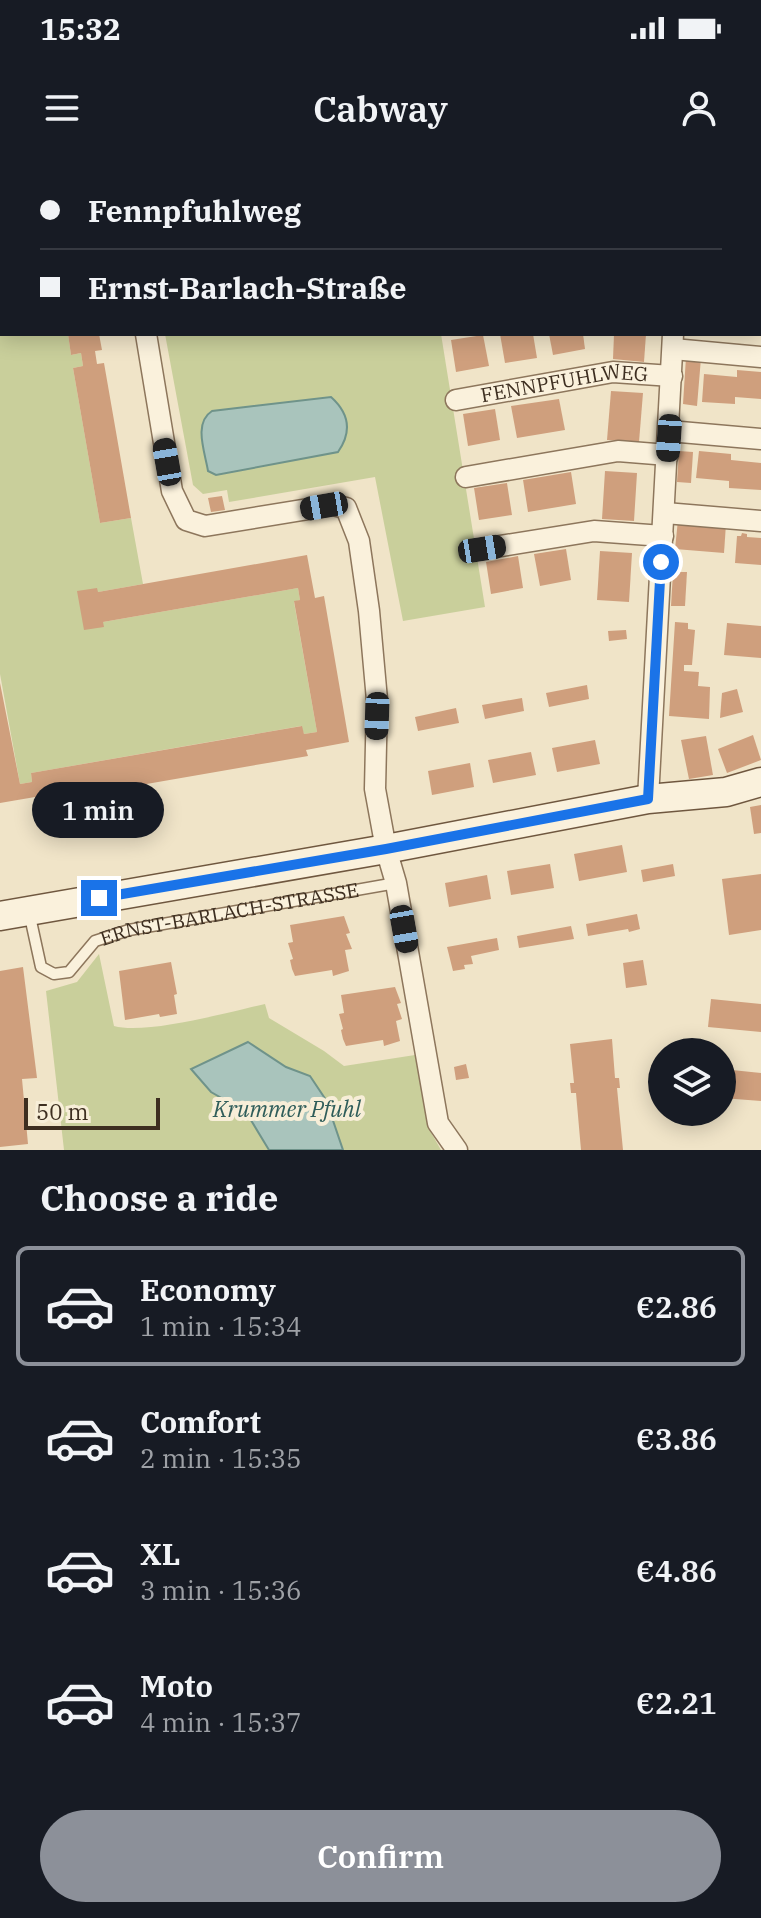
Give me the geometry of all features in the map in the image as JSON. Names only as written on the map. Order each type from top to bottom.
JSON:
[{"type":"main road","name":"ERNST-BARLACH-STRASSE","points":[[0,916],[386,849],[431,848],[648,799],[726,792],[761,782]]},
{"type":"street","points":[[146,336],[172,491],[186,520],[205,526],[333,505],[346,508],[354,523],[370,625],[377,700],[375,789],[396,883],[438,1123],[457,1150]]},
{"type":"street","name":"FENNPFUHLWEG","points":[[648,799],[673,341],[761,357]]},
{"type":"street","name":"FENNPFUHLWEG","points":[[456,400],[613,372],[672,376]]},
{"type":"street","points":[[669,431],[761,439]]},
{"type":"street","points":[[466,477],[618,451],[668,455]]},
{"type":"street","points":[[665,513],[761,521]]},
{"type":"street","points":[[482,549],[594,531],[663,536]]},
{"type":"lane","name":"ERNST-BARLACH-STRASSE","points":[[29,911],[41,967],[54,974],[69,972],[95,941],[129,930],[396,883]]},
{"type":"green space","points":[[0,336],[68,336],[71,355],[81,353],[83,366],[73,368],[100,523],[131,518],[143,584],[98,592],[103,622],[298,588],[300,600],[294,602],[317,732],[304,734],[301,726],[31,773],[32,782],[20,784],[0,674]]},
{"type":"green space","points":[[165,336],[441,336],[485,607],[403,621],[375,477],[229,502],[227,490],[203,494],[193,485]]},
{"type":"green space","points":[[99,954],[114,1026],[167,1025],[265,1004],[269,1018],[344,1066],[415,1055],[429,1129],[441,1150],[64,1150],[46,991],[77,982]]},
{"type":"water","points":[[331,397],[342,410],[347,423],[338,452],[216,475],[208,471],[202,430],[206,416],[212,411]]},
{"type":"water","name":"Krummer Pfuhl","points":[[248,1042],[286,1067],[310,1076],[326,1100],[343,1150],[269,1150],[246,1112],[211,1092],[191,1069]]},
{"type":"building","points":[[68,336],[99,336],[102,350],[95,351],[97,364],[104,363],[131,518],[100,523],[73,368],[83,366],[81,353],[71,355]]},
{"type":"building","points":[[483,336],[489,366],[456,372],[451,340]]},
{"type":"building","points":[[500,336],[533,336],[537,358],[505,363]]},
{"type":"building","points":[[549,336],[583,336],[585,349],[553,355]]},
{"type":"building","points":[[614,336],[646,336],[644,362],[613,359]]},
{"type":"building","points":[[686,357],[701,358],[697,406],[683,404]]},
{"type":"building","points":[[737,370],[761,372],[761,399],[735,397],[735,404],[702,402],[704,374],[737,377]]},
{"type":"building","points":[[611,391],[643,393],[639,442],[607,440]]},
{"type":"building","points":[[559,399],[565,430],[517,438],[511,406]]},
{"type":"building","points":[[495,409],[500,440],[468,446],[463,414]]},
{"type":"building","points":[[679,451],[693,452],[691,483],[677,482]]},
{"type":"building","points":[[699,451],[731,454],[731,460],[761,463],[761,490],[729,488],[729,481],[696,478]]},
{"type":"building","points":[[605,471],[637,473],[634,521],[602,519]]},
{"type":"building","points":[[571,472],[576,504],[528,512],[523,480]]},
{"type":"building","points":[[507,483],[512,515],[479,520],[474,488]]},
{"type":"building","points":[[222,496],[225,510],[211,512],[208,498]]},
{"type":"building","points":[[678,520],[726,524],[724,553],[675,549]]},
{"type":"building","points":[[742,533],[747,537],[761,538],[761,565],[735,563],[737,536]]},
{"type":"building","points":[[566,549],[571,580],[540,586],[534,554]]},
{"type":"building","points":[[600,551],[632,553],[629,602],[597,600]]},
{"type":"building","points":[[307,555],[315,598],[324,596],[349,742],[306,750],[308,756],[37,803],[35,797],[0,803],[0,683],[20,784],[32,782],[31,773],[302,726],[304,734],[317,732],[294,601],[300,600],[298,588],[103,622],[104,627],[84,630],[77,591],[97,588],[98,592]]},
{"type":"building","points":[[518,556],[523,588],[491,594],[486,562]]},
{"type":"building","points":[[673,572],[687,572],[685,606],[671,606]]},
{"type":"building","points":[[675,622],[688,623],[688,629],[695,630],[692,665],[684,665],[684,671],[699,672],[698,686],[710,687],[709,719],[669,716]]},
{"type":"building","points":[[727,623],[761,626],[761,658],[724,655]]},
{"type":"building","points":[[626,630],[627,639],[609,641],[608,631]]},
{"type":"building","points":[[587,685],[589,699],[549,707],[546,693]]},
{"type":"building","points":[[737,689],[743,712],[720,718],[722,693]]},
{"type":"building","points":[[522,698],[524,711],[485,719],[482,705]]},
{"type":"building","points":[[456,708],[459,723],[418,731],[415,717]]},
{"type":"building","points":[[753,735],[761,760],[727,773],[718,749]]},
{"type":"building","points":[[706,736],[713,775],[689,779],[681,740]]},
{"type":"building","points":[[595,740],[600,764],[557,772],[552,748]]},
{"type":"building","points":[[531,752],[536,775],[493,783],[488,760]]},
{"type":"building","points":[[470,763],[474,787],[432,795],[428,771]]},
{"type":"building","points":[[761,805],[761,833],[754,834],[750,807]]},
{"type":"building","points":[[622,845],[627,872],[579,881],[574,854]]},
{"type":"building","points":[[550,864],[554,888],[511,895],[507,871]]},
{"type":"building","points":[[673,864],[675,876],[643,882],[641,870]]},
{"type":"building","points":[[761,874],[761,930],[729,935],[722,879]]},
{"type":"building","points":[[487,875],[491,899],[449,907],[445,883]]},
{"type":"building","points":[[637,914],[640,929],[588,936],[586,924]]},
{"type":"building","points":[[344,916],[352,949],[345,950],[349,971],[333,976],[332,970],[295,976],[288,943],[293,942],[290,925]]},
{"type":"building","points":[[571,926],[574,939],[519,948],[517,936]]},
{"type":"building","points":[[497,938],[499,950],[471,956],[473,964],[453,971],[447,947]]},
{"type":"building","points":[[643,960],[647,985],[626,988],[623,963]]},
{"type":"building","points":[[171,962],[177,1014],[125,1020],[119,971]]},
{"type":"building","points":[[23,967],[37,1078],[22,1079],[28,1144],[0,1147],[0,971]]},
{"type":"building","points":[[395,987],[401,1003],[397,1004],[402,1019],[396,1021],[400,1041],[384,1046],[383,1040],[346,1046],[339,1014],[344,1013],[341,995]]},
{"type":"building","points":[[711,999],[761,1004],[761,1032],[708,1027]]},
{"type":"building","points":[[612,1039],[615,1078],[619,1078],[620,1088],[617,1088],[623,1150],[581,1150],[576,1093],[571,1093],[570,1083],[574,1083],[570,1044]]},
{"type":"building","points":[[466,1064],[469,1078],[456,1080],[454,1067]]},
{"type":"building","points":[[736,1070],[761,1073],[761,1101],[736,1099]]},
{"type":"route","points":[[99,898],[386,849],[648,799],[661,562]]}]
